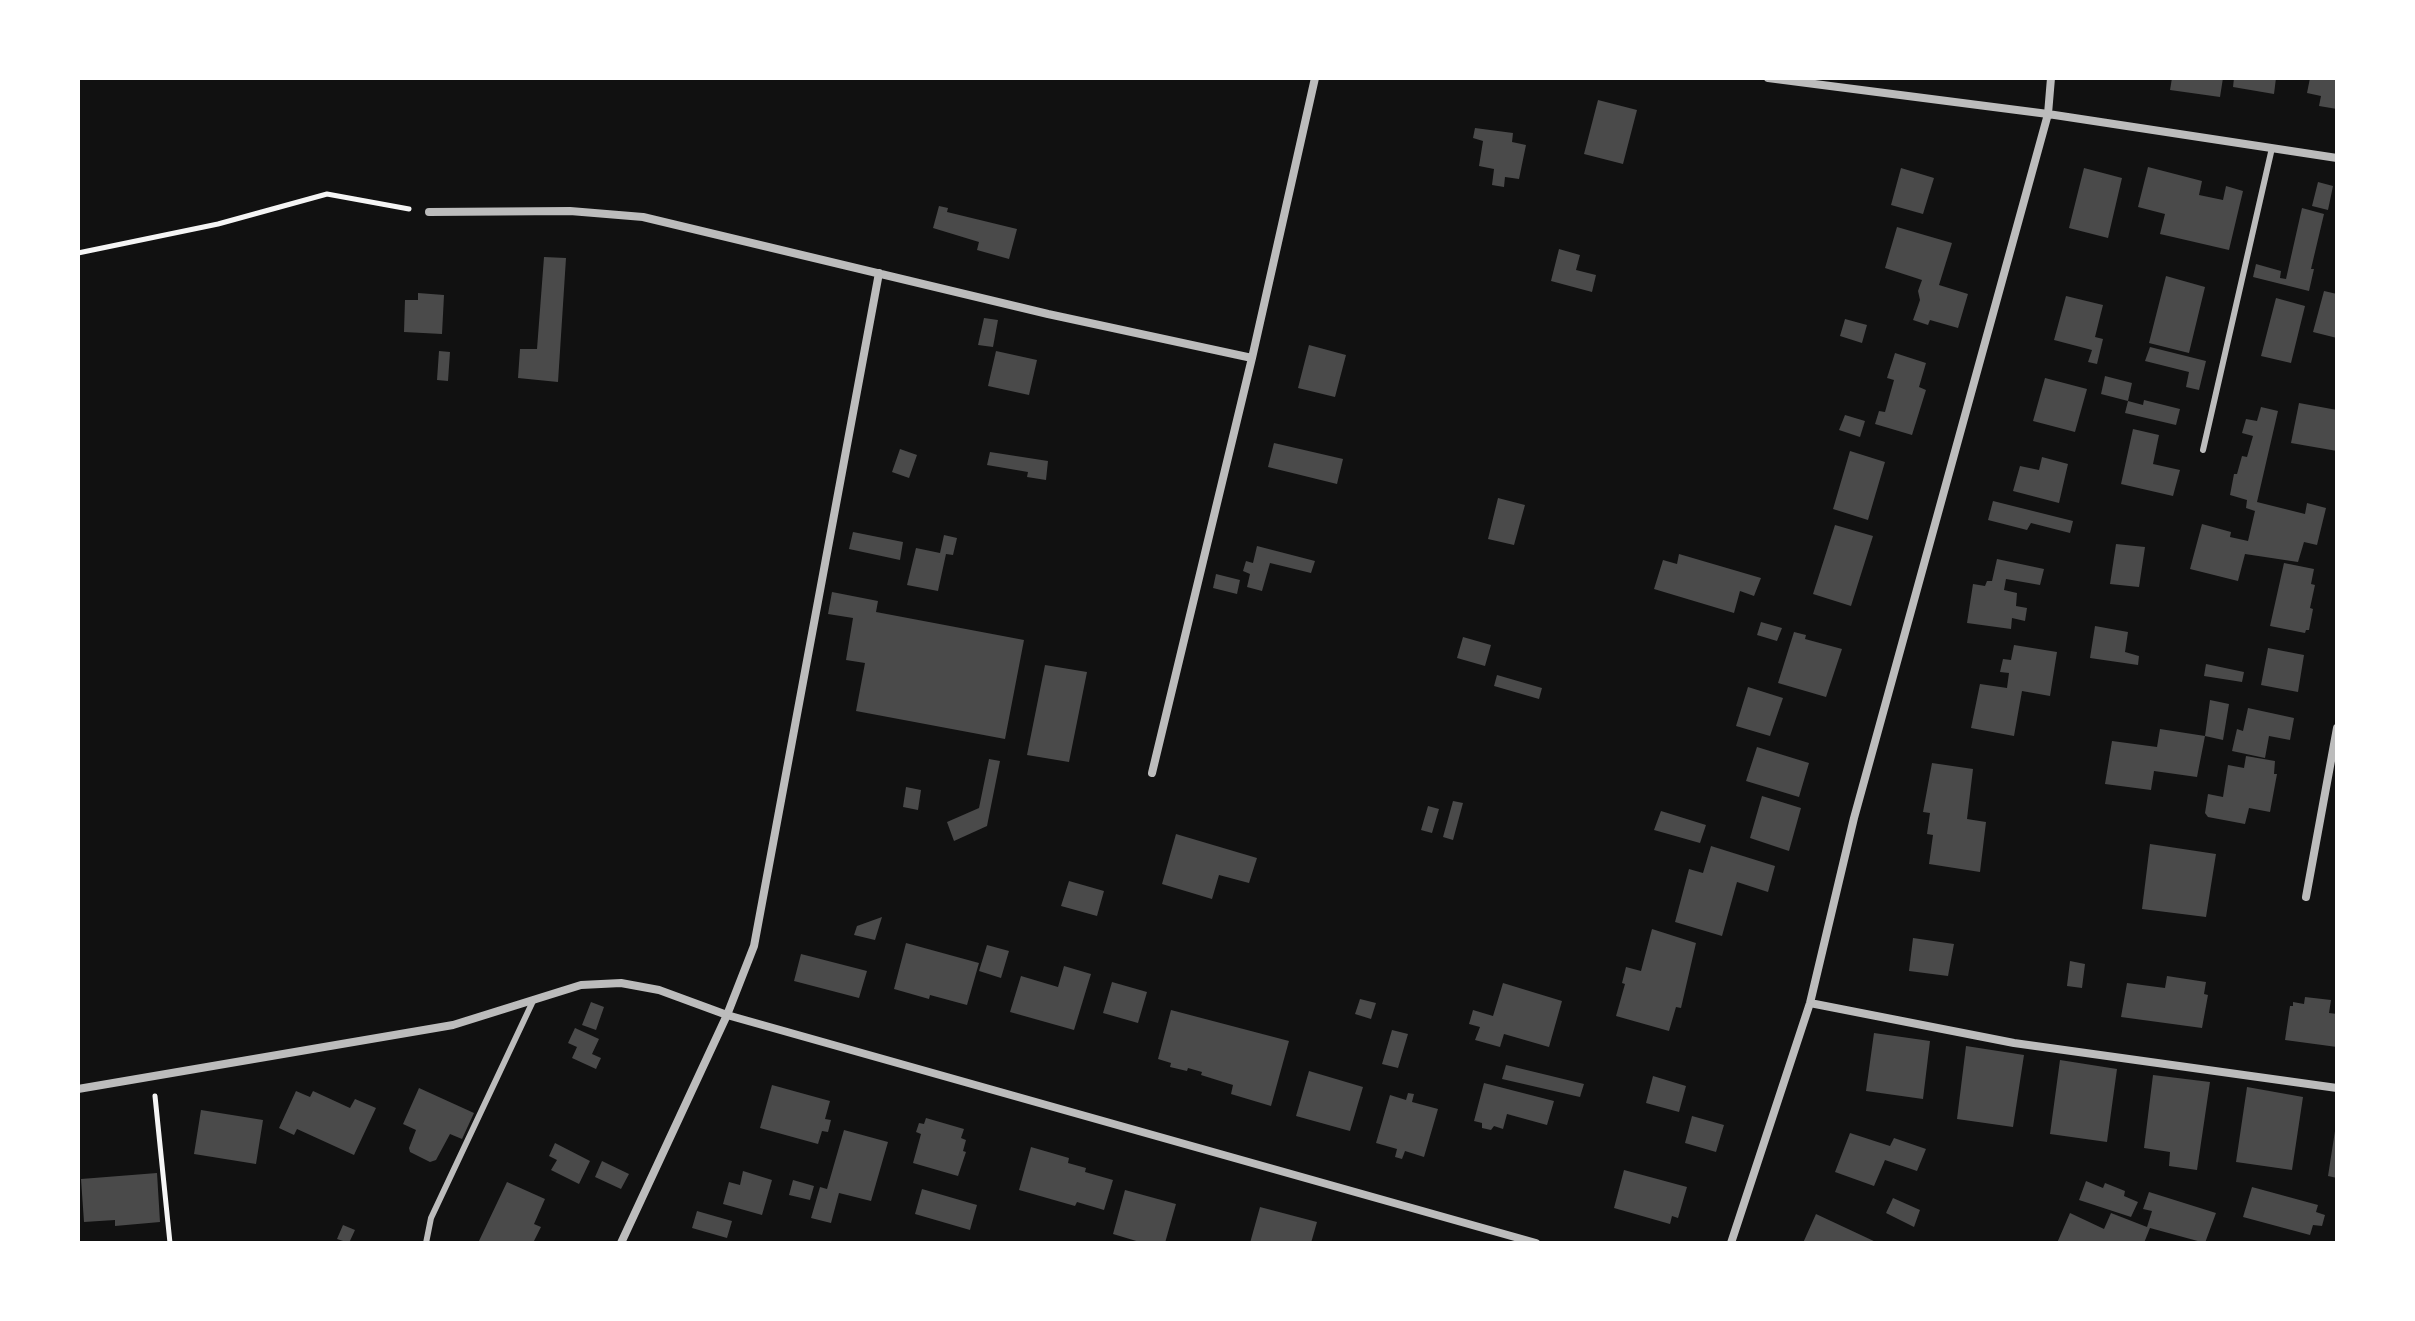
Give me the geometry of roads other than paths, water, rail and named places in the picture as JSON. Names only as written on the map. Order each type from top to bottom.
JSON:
[{"type":"street","points":[[1152,773],[1252,358],[1315,78]]},
{"type":"street","points":[[1768,78],[2048,114],[2337,158]]},
{"type":"street","points":[[1731,1243],[1810,1003],[1854,818],[2048,114],[2051,78]]},
{"type":"street","points":[[429,212],[570,211],[643,217],[1048,314],[1252,358]]},
{"type":"street","points":[[621,1243],[727,1015],[754,946],[879,273]]},
{"type":"street","points":[[2306,897],[2337,728]]},
{"type":"street","points":[[78,1089],[453,1025],[581,985],[621,983],[659,990],[727,1015],[1536,1243]]},
{"type":"street","points":[[1810,1003],[2014,1043],[2337,1088]]},
{"type":"lane","points":[[2203,450],[2272,148]]},
{"type":"lane","points":[[426,1243],[431,1218],[534,999]]}]
